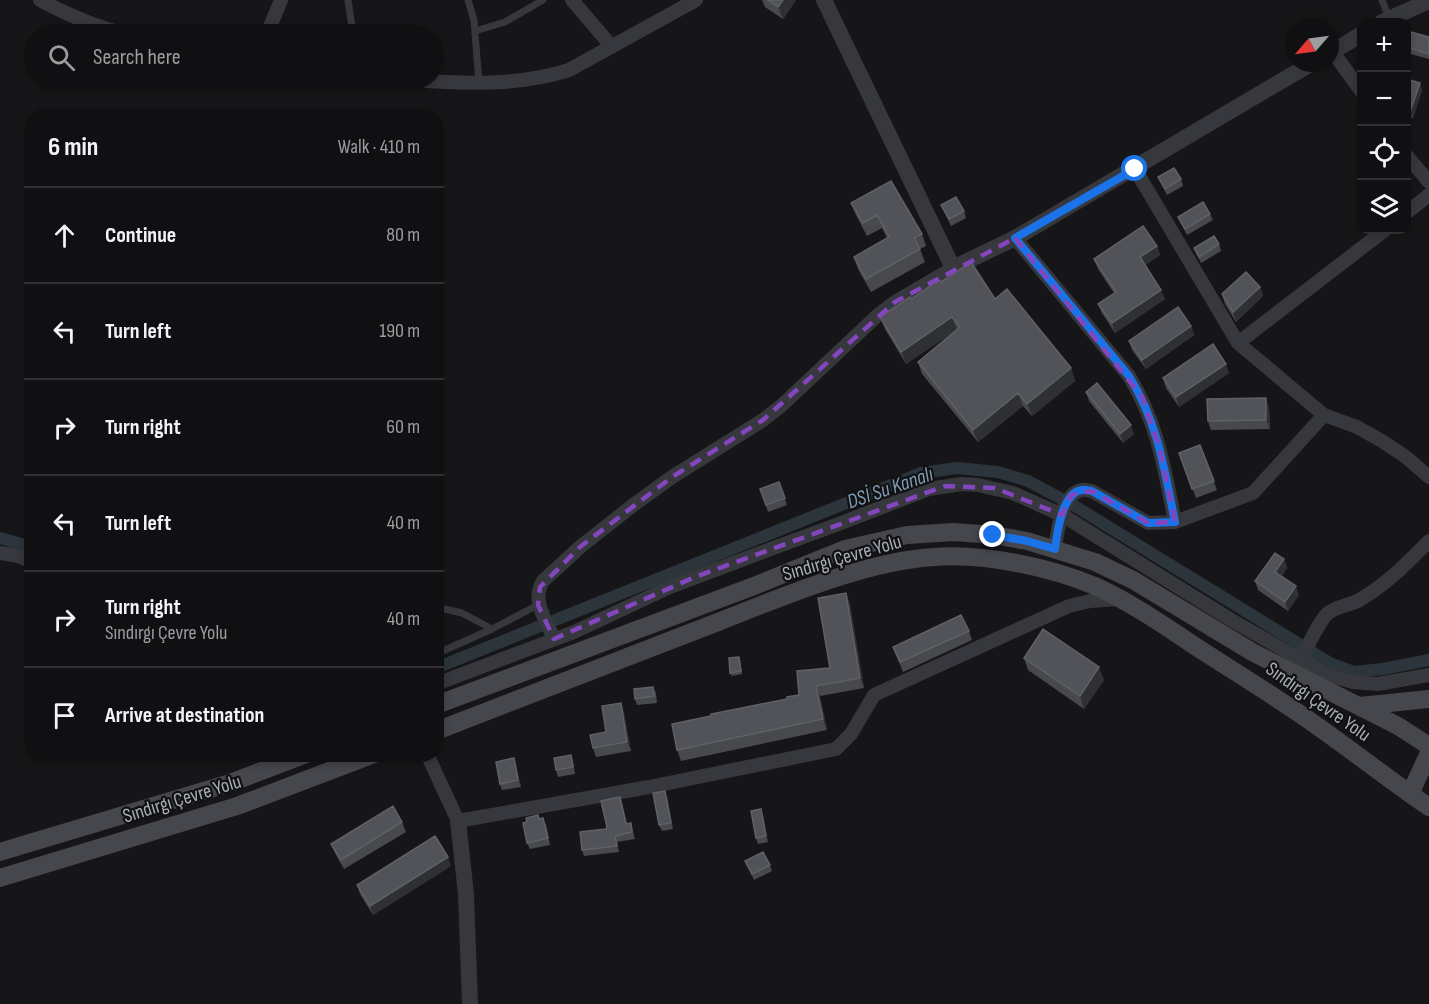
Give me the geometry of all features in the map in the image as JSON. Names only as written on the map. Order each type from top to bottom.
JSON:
[{"type":"main road","name":"Sındırgı Çevre Yolu","points":[[444,702],[754,586],[823,557],[868,543],[907,535],[954,532],[1027,541],[1095,562],[1133,580],[1254,653],[1398,726],[1429,746]]},
{"type":"main road","name":"Sındırgı Çevre Yolu","points":[[444,728],[760,606],[865,570],[934,556],[1004,561],[1040,568],[1093,586],[1120,599],[1302,715],[1429,807]]},
{"type":"main road","points":[[444,712],[516,675]]},
{"type":"main road","points":[[1360,706],[1429,699]]},
{"type":"main road","points":[[1410,794],[1429,753]]},
{"type":"main road","name":"Sındırgı Çevre Yolu","points":[[0,852],[230,783],[285,762]]},
{"type":"main road","name":"Sındırgı Çevre Yolu","points":[[0,878],[237,806],[353,762]]},
{"type":"street","points":[[40,0],[90,24]]},
{"type":"street","points":[[271,24],[281,0]]},
{"type":"street","points":[[572,0],[612,46]]},
{"type":"street","points":[[444,81],[479,83],[552,76],[569,70],[696,0]]},
{"type":"street","points":[[824,0],[952,268]]},
{"type":"street","points":[[1391,18],[1429,1]]},
{"type":"street","points":[[1339,47],[1357,37]]},
{"type":"street","points":[[1339,62],[1357,86]]},
{"type":"street","points":[[553,635],[542,611],[538,594],[543,581],[580,547],[672,477],[763,420],[781,406],[879,314],[952,268],[1015,238],[1297,72]]},
{"type":"street","points":[[1411,161],[1429,182]]},
{"type":"street","points":[[1135,169],[1238,343],[1324,415],[1357,427],[1382,441],[1429,477]]},
{"type":"street","points":[[1411,210],[1429,195]]},
{"type":"street","points":[[1238,343],[1380,234]]},
{"type":"street","points":[[1015,238],[1129,376],[1142,398],[1159,446],[1175,522]]},
{"type":"street","points":[[1055,549],[1058,522],[1071,495],[1082,490],[1092,491],[1148,523],[1175,522],[1253,493],[1324,415]]},
{"type":"street","points":[[444,681],[670,587],[929,489],[961,484],[978,485],[1014,493],[1063,513],[1233,621],[1301,656],[1328,675],[1353,682],[1378,684],[1429,675]]},
{"type":"street","points":[[1301,656],[1326,615],[1334,609],[1360,601],[1406,564],[1429,541]]},
{"type":"street","points":[[0,553],[24,559]]},
{"type":"street","points":[[458,821],[649,787],[836,749],[851,734],[874,695],[1069,606],[1090,601],[1120,599]]},
{"type":"street","points":[[431,762],[458,821],[466,894],[470,1004]]},
{"type":"lane","points":[[348,0],[352,24]]},
{"type":"lane","points":[[468,0],[474,20],[479,83]]},
{"type":"lane","points":[[475,31],[504,22],[543,0]]},
{"type":"lane","points":[[1382,0],[1386,18]]},
{"type":"lane","points":[[444,609],[462,613],[492,629]]},
{"type":"lane","points":[[444,650],[492,629],[542,611]]},
{"type":"highlighted area","points":[[1015,238],[1142,397],[1159,446],[1175,522],[1148,523],[1092,491],[1071,495],[1062,515],[995,488],[945,486],[695,577],[554,639],[538,605],[540,587],[580,547],[672,477],[763,420],[895,302]]},
{"type":"building","points":[[768,0],[783,0],[778,7]]},
{"type":"building","points":[[1411,32],[1429,37],[1429,54],[1411,48]]},
{"type":"building","points":[[1411,80],[1420,83],[1411,109]]},
{"type":"building","points":[[1174,168],[1181,179],[1165,189],[1158,177]]},
{"type":"building","points":[[891,181],[922,234],[914,238],[920,249],[866,279],[854,257],[889,237],[877,215],[863,223],[851,203]]},
{"type":"building","points":[[956,197],[964,211],[949,219],[941,205]]},
{"type":"building","points":[[1203,202],[1210,214],[1185,229],[1178,217]]},
{"type":"building","points":[[1143,226],[1157,246],[1140,257],[1161,290],[1112,323],[1098,304],[1116,292],[1094,259]]},
{"type":"building","points":[[1214,236],[1219,244],[1199,257],[1194,248]]},
{"type":"building","points":[[971,262],[995,299],[1007,289],[1071,368],[1027,404],[1018,393],[973,430],[918,362],[960,327],[952,317],[901,352],[880,317]]},
{"type":"building","points":[[1246,272],[1260,287],[1233,312],[1222,294]]},
{"type":"building","points":[[1178,307],[1191,326],[1142,360],[1129,341]]},
{"type":"building","points":[[1213,344],[1226,364],[1176,397],[1163,378]]},
{"type":"building","points":[[1097,383],[1131,425],[1120,434],[1086,392]]},
{"type":"building","points":[[1266,398],[1266,420],[1208,421],[1207,399]]},
{"type":"building","points":[[1200,445],[1214,481],[1192,489],[1179,453]]},
{"type":"building","points":[[779,482],[785,498],[766,505],[760,489]]},
{"type":"building","points":[[1275,553],[1284,559],[1275,572],[1296,586],[1285,602],[1255,581]]},
{"type":"building","points":[[846,593],[860,678],[816,686],[823,719],[677,750],[672,724],[799,695],[797,671],[830,668],[818,598]]},
{"type":"building","points":[[961,615],[969,631],[900,662],[893,647]]},
{"type":"building","points":[[1043,629],[1099,667],[1080,696],[1024,658]]},
{"type":"building","points":[[739,657],[741,671],[730,673],[729,658]]},
{"type":"building","points":[[653,687],[654,696],[635,699],[634,689]]},
{"type":"building","points":[[621,703],[627,742],[593,748],[590,735],[606,732],[602,706]]},
{"type":"building","points":[[571,755],[573,767],[556,770],[554,758]]},
{"type":"building","points":[[514,758],[518,780],[500,784],[496,762]]},
{"type":"building","points":[[665,791],[671,823],[659,825],[653,793]]},
{"type":"building","points":[[620,797],[626,824],[631,823],[632,832],[615,836],[617,846],[582,850],[580,832],[607,827],[601,801]]},
{"type":"building","points":[[393,806],[402,822],[341,860],[331,844]]},
{"type":"building","points":[[761,809],[766,836],[756,838],[751,811]]},
{"type":"building","points":[[538,815],[539,819],[543,818],[548,838],[527,843],[523,823],[527,822],[526,818]]},
{"type":"building","points":[[435,836],[448,857],[370,906],[357,885]]},
{"type":"building","points":[[763,852],[770,865],[752,874],[745,861]]},
{"type":"waterway","name":"DSİ Su Kanalı","points":[[444,665],[921,473],[957,468],[998,472],[1028,481],[1073,505],[1330,663],[1354,672],[1429,660]]},
{"type":"waterway","name":"DSİ Su Kanalı","points":[[0,538],[24,545]]},
{"type":"route","points":[[993,535],[1055,549],[1058,522],[1071,495],[1082,490],[1092,491],[1148,523],[1175,522],[1159,446],[1142,398],[1129,376],[1015,238],[1135,169]]}]
